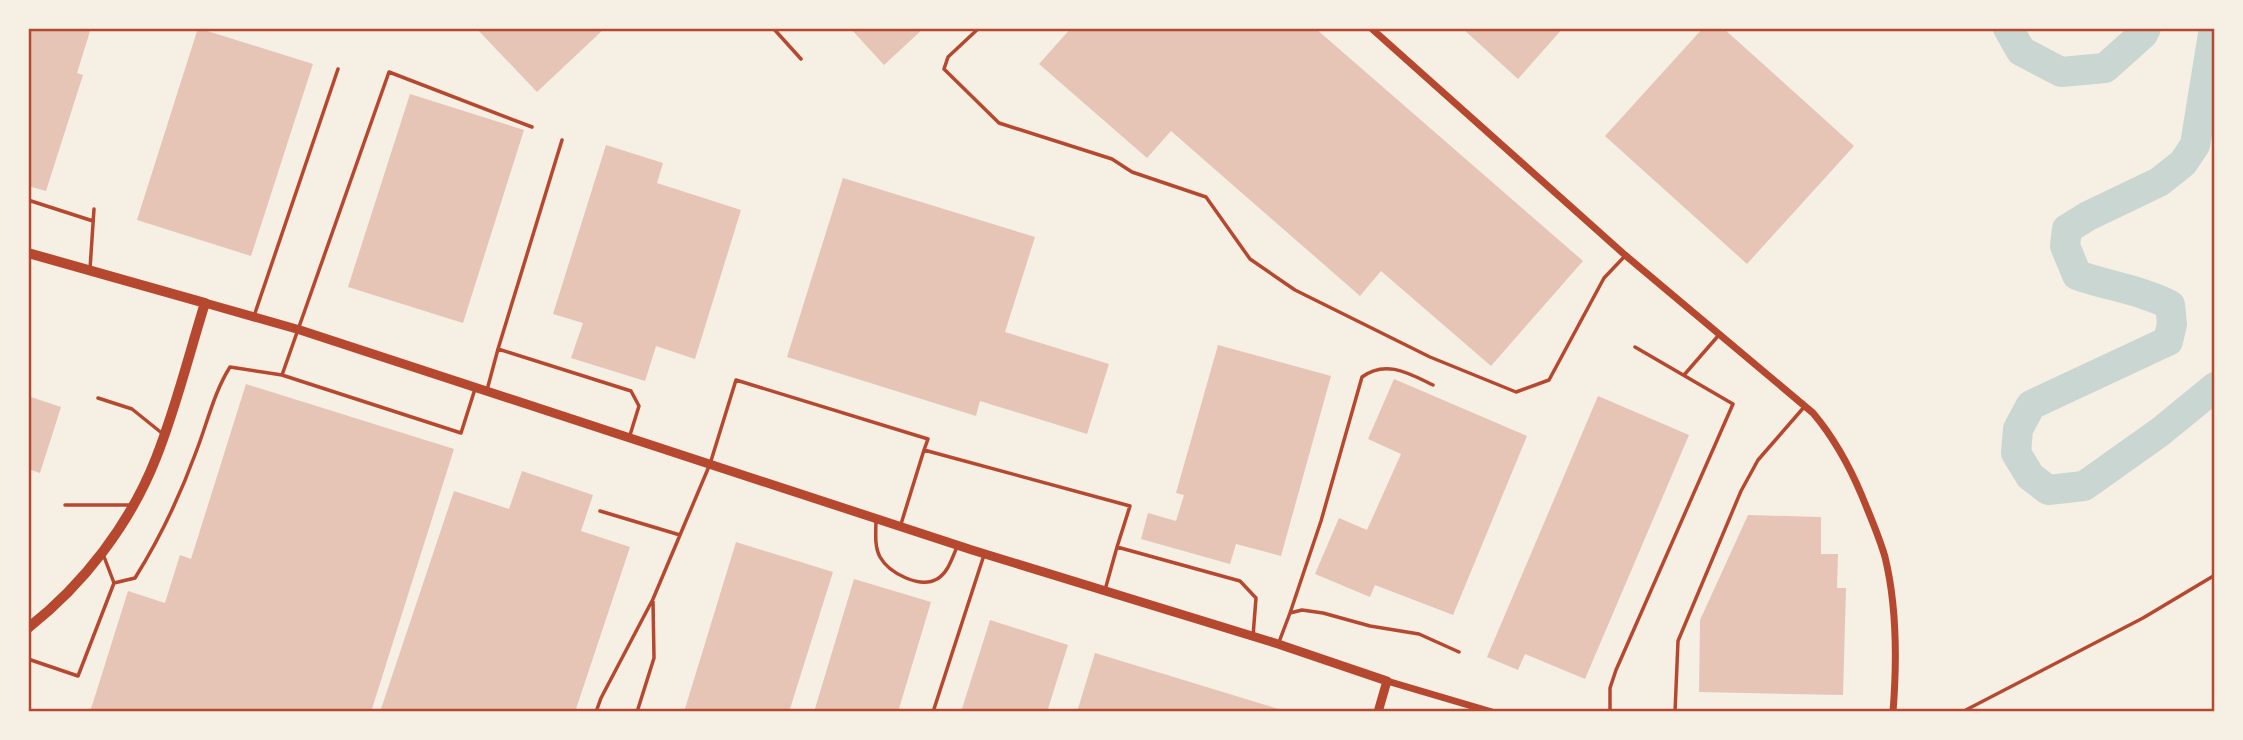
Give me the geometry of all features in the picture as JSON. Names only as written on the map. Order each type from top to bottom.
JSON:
[{"type":"main road","points":[[28,253],[205,303],[164,435],[134,505],[103,551],[72,589],[28,628]]},
{"type":"street","points":[[1371,28],[1625,255],[1805,406],[1832,435],[1845,457],[1885,556],[1891,589],[1896,672],[1893,712]]},
{"type":"street","points":[[205,303],[300,330],[958,545],[1492,712]]},
{"type":"street","points":[[1378,712],[1387,681]]},
{"type":"lane","points":[[773,28],[801,59]]},
{"type":"lane","points":[[979,28],[948,57],[944,69],[999,123],[1112,159],[1132,172],[1206,197],[1250,259],[1295,290],[1430,357],[1516,392],[1549,380],[1604,278],[1625,255]]},
{"type":"lane","points":[[254,318],[338,69]]},
{"type":"lane","points":[[282,375],[389,72],[532,127]]},
{"type":"lane","points":[[487,392],[562,140]]},
{"type":"lane","points":[[28,200],[93,220]]},
{"type":"lane","points":[[90,271],[94,209]]},
{"type":"lane","points":[[1683,375],[1719,334]]},
{"type":"lane","points":[[1610,712],[1610,688],[1616,670],[1733,404],[1635,348]]},
{"type":"lane","points":[[498,349],[631,391],[639,406],[629,439]]},
{"type":"lane","points":[[114,583],[135,578],[158,543],[222,380],[230,367],[282,375],[461,433],[475,388]]},
{"type":"lane","points":[[1278,644],[1321,522],[1362,377],[1375,369],[1391,368],[1433,385]]},
{"type":"lane","points":[[596,712],[653,598],[710,464],[736,380],[928,439],[901,525]]},
{"type":"lane","points":[[98,398],[132,409],[164,435]]},
{"type":"lane","points":[[1675,712],[1678,641],[1741,491],[1758,460],[1805,406]]},
{"type":"lane","points":[[924,450],[1130,506],[1105,592]]},
{"type":"lane","points":[[65,505],[134,505]]},
{"type":"lane","points":[[600,511],[680,535]]},
{"type":"lane","points":[[876,517],[876,542],[880,557],[891,569],[919,582],[935,581],[943,574],[958,545]]},
{"type":"lane","points":[[1117,547],[1241,582],[1256,598],[1253,638]]},
{"type":"lane","points":[[28,659],[78,676],[114,583],[103,551]]},
{"type":"lane","points":[[933,712],[985,553]]},
{"type":"lane","points":[[1962,712],[2143,618],[2215,575]]},
{"type":"lane","points":[[637,712],[654,658],[653,598]]},
{"type":"lane","points":[[1290,613],[1302,610],[1323,612],[1370,625],[1419,634],[1460,652]]},
{"type":"building","points":[[28,28],[91,28],[77,73],[83,75],[46,191],[28,186]]},
{"type":"building","points":[[198,28],[313,64],[251,256],[137,220]]},
{"type":"building","points":[[476,28],[605,28],[537,92]]},
{"type":"building","points":[[850,28],[924,28],[884,65]]},
{"type":"building","points":[[1071,28],[1315,28],[1583,261],[1491,366],[1381,271],[1360,296],[1171,131],[1147,158],[1039,64]]},
{"type":"building","points":[[1462,28],[1563,28],[1518,79]]},
{"type":"building","points":[[1703,28],[1723,28],[1854,146],[1747,264],[1605,136]]},
{"type":"building","points":[[410,94],[524,130],[463,323],[348,287]]},
{"type":"building","points":[[606,145],[663,163],[657,183],[741,210],[695,359],[656,346],[645,381],[571,358],[583,323],[553,314]]},
{"type":"building","points":[[843,178],[1035,237],[1005,332],[1109,364],[1087,434],[980,401],[976,416],[787,357]]},
{"type":"building","points":[[1218,345],[1331,376],[1281,556],[1236,544],[1230,564],[1141,539],[1148,513],[1176,521],[1184,495],[1176,493]]},
{"type":"building","points":[[1394,379],[1527,436],[1453,615],[1375,585],[1370,597],[1315,574],[1339,518],[1367,530],[1401,454],[1368,439]]},
{"type":"building","points":[[246,384],[454,449],[371,712],[90,712],[128,591],[165,603],[180,555],[191,559]]},
{"type":"building","points":[[28,396],[61,407],[40,473],[28,469]]},
{"type":"building","points":[[1598,396],[1689,435],[1585,679],[1525,654],[1518,670],[1487,657]]},
{"type":"building","points":[[522,471],[593,495],[581,531],[630,547],[575,712],[380,712],[454,491],[509,509]]},
{"type":"building","points":[[1748,515],[1821,517],[1821,554],[1838,554],[1837,588],[1846,588],[1843,695],[1699,692],[1700,620]]},
{"type":"building","points":[[736,542],[833,572],[789,712],[684,712]]},
{"type":"building","points":[[854,579],[931,602],[898,712],[814,712]]},
{"type":"building","points":[[990,620],[1068,645],[1047,712],[961,712]]},
{"type":"building","points":[[1095,653],[1285,711],[1285,712],[1077,712]]},
{"type":"waterway","points":[[2008,28],[2021,51],[2061,72],[2105,68],[2143,34],[2146,28]]},
{"type":"waterway","points":[[2214,28],[2195,145],[2183,163],[2159,182],[2067,229],[2065,246],[2077,275],[2170,305],[2172,324],[2168,341],[2031,405],[2018,429],[2016,453],[2030,476],[2048,490],[2084,486],[2160,432],[2215,387]]}]
